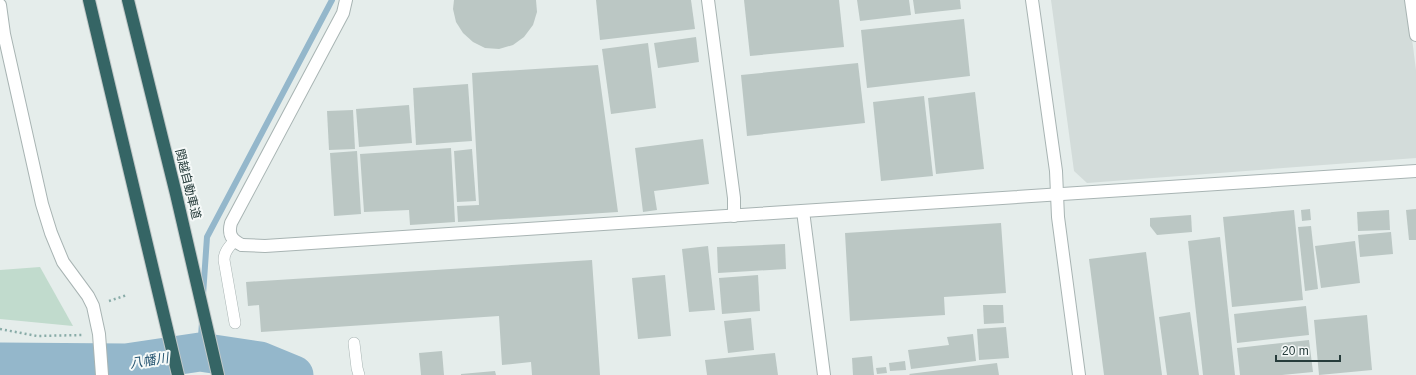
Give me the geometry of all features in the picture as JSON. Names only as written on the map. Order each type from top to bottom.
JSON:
[{"type":"highway","points":[[89,0],[178,375]]},
{"type":"highway","name":"関越自動車道","points":[[128,0],[176,194],[218,375]]},
{"type":"street","points":[[346,0],[343,13],[230,223],[230,236],[238,243],[264,246],[1416,171]]},
{"type":"street","points":[[708,0],[734,198],[734,216]]},
{"type":"street","points":[[1032,0],[1056,171],[1058,217],[1079,375]]},
{"type":"street","points":[[1411,0],[1416,35]]},
{"type":"street","points":[[0,5],[4,34],[42,204],[51,233],[64,262],[94,306],[99,338],[102,375]]},
{"type":"street","points":[[803,211],[824,375]]},
{"type":"lane","points":[[234,323],[224,255],[228,247],[238,243]]},
{"type":"lane","points":[[354,344],[359,375]]},
{"type":"path","points":[[0,329],[37,336],[99,338]]},
{"type":"shaded area","points":[[1051,0],[1407,0],[1416,70],[1416,158],[1087,183],[1074,171]]},
{"type":"green space","points":[[40,267],[73,326],[0,319],[0,270]]},
{"type":"building","points":[[454,0],[536,0],[537,12],[533,25],[524,37],[513,45],[499,49],[485,48],[473,42],[463,33],[456,22],[453,9]]},
{"type":"building","points":[[596,0],[691,0],[695,29],[600,40]]},
{"type":"building","points":[[744,0],[839,0],[844,47],[750,56]]},
{"type":"building","points":[[857,0],[909,0],[911,15],[860,21]]},
{"type":"building","points":[[913,0],[960,0],[961,9],[915,14]]},
{"type":"building","points":[[964,19],[970,76],[867,88],[861,30]]},
{"type":"building","points":[[696,37],[699,62],[658,68],[654,43]]},
{"type":"building","points":[[648,43],[656,108],[611,114],[602,49]]},
{"type":"building","points":[[858,63],[865,123],[747,136],[741,75]]},
{"type":"building","points":[[598,65],[618,212],[458,222],[457,206],[479,205],[472,73]]},
{"type":"building","points":[[468,84],[472,141],[416,145],[413,88]]},
{"type":"building","points":[[975,92],[984,169],[936,174],[928,98]]},
{"type":"building","points":[[924,96],[933,176],[881,181],[873,102]]},
{"type":"building","points":[[409,105],[412,143],[359,147],[356,109]]},
{"type":"building","points":[[353,110],[355,149],[329,150],[327,111]]},
{"type":"building","points":[[703,139],[709,184],[654,191],[657,210],[643,212],[635,148]]},
{"type":"building","points":[[451,148],[455,222],[410,225],[409,210],[364,212],[360,154]]},
{"type":"building","points":[[472,149],[476,201],[457,202],[454,151]]},
{"type":"building","points":[[357,151],[361,214],[334,216],[330,153]]},
{"type":"building","points":[[1310,209],[1311,220],[1302,221],[1301,210]]},
{"type":"building","points":[[1416,209],[1416,240],[1409,240],[1406,210]]},
{"type":"building","points":[[1294,210],[1303,300],[1232,307],[1223,217]]},
{"type":"building","points":[[1389,210],[1390,230],[1358,231],[1357,212]]},
{"type":"building","points":[[1191,215],[1192,232],[1157,235],[1150,226],[1150,218]]},
{"type":"building","points":[[1001,223],[1006,293],[944,297],[945,315],[850,321],[845,233]]},
{"type":"building","points":[[1311,226],[1318,289],[1305,291],[1298,227]]},
{"type":"building","points":[[1391,232],[1393,254],[1360,257],[1358,235]]},
{"type":"building","points":[[1220,237],[1235,375],[1203,375],[1188,241]]},
{"type":"building","points":[[1355,241],[1360,283],[1321,288],[1315,246]]},
{"type":"building","points":[[785,244],[786,269],[718,273],[717,247]]},
{"type":"building","points":[[708,246],[715,310],[689,312],[682,249]]},
{"type":"building","points":[[1146,252],[1162,375],[1104,375],[1089,259]]},
{"type":"building","points":[[592,260],[600,375],[532,375],[531,362],[502,365],[499,316],[261,332],[259,305],[248,306],[246,282]]},
{"type":"building","points":[[665,275],[671,336],[638,339],[632,278]]},
{"type":"building","points":[[758,275],[760,311],[722,314],[719,278]]},
{"type":"building","points":[[983,305],[1003,305],[1004,323],[984,324]]},
{"type":"building","points":[[1306,306],[1309,335],[1237,343],[1234,314]]},
{"type":"building","points":[[1190,312],[1199,375],[1167,375],[1159,317]]},
{"type":"building","points":[[1367,315],[1372,370],[1319,375],[1314,320]]},
{"type":"building","points":[[751,318],[754,350],[728,353],[724,321]]},
{"type":"building","points":[[1006,327],[1009,358],[979,360],[977,329]]},
{"type":"building","points":[[973,334],[976,361],[911,369],[908,350],[949,345],[947,337]]},
{"type":"building","points":[[1309,340],[1313,372],[1282,375],[1240,375],[1237,348]]},
{"type":"building","points":[[442,351],[444,375],[421,375],[419,353]]},
{"type":"building","points":[[775,353],[778,375],[707,375],[705,360]]},
{"type":"building","points":[[872,356],[874,375],[853,375],[852,358]]},
{"type":"building","points":[[905,361],[906,370],[890,371],[889,363]]},
{"type":"building","points":[[997,363],[999,375],[909,374]]},
{"type":"building","points":[[886,367],[887,373],[877,374],[876,368]]},
{"type":"building","points":[[495,371],[496,375],[461,375],[461,374]]},
{"type":"waterway","points":[[203,295],[207,237],[332,0]]},
{"type":"waterway","points":[[200,352],[202,322]]},
{"type":"waterway","name":"八幡川","points":[[0,362],[126,363],[200,352],[260,361],[294,375]]}]
